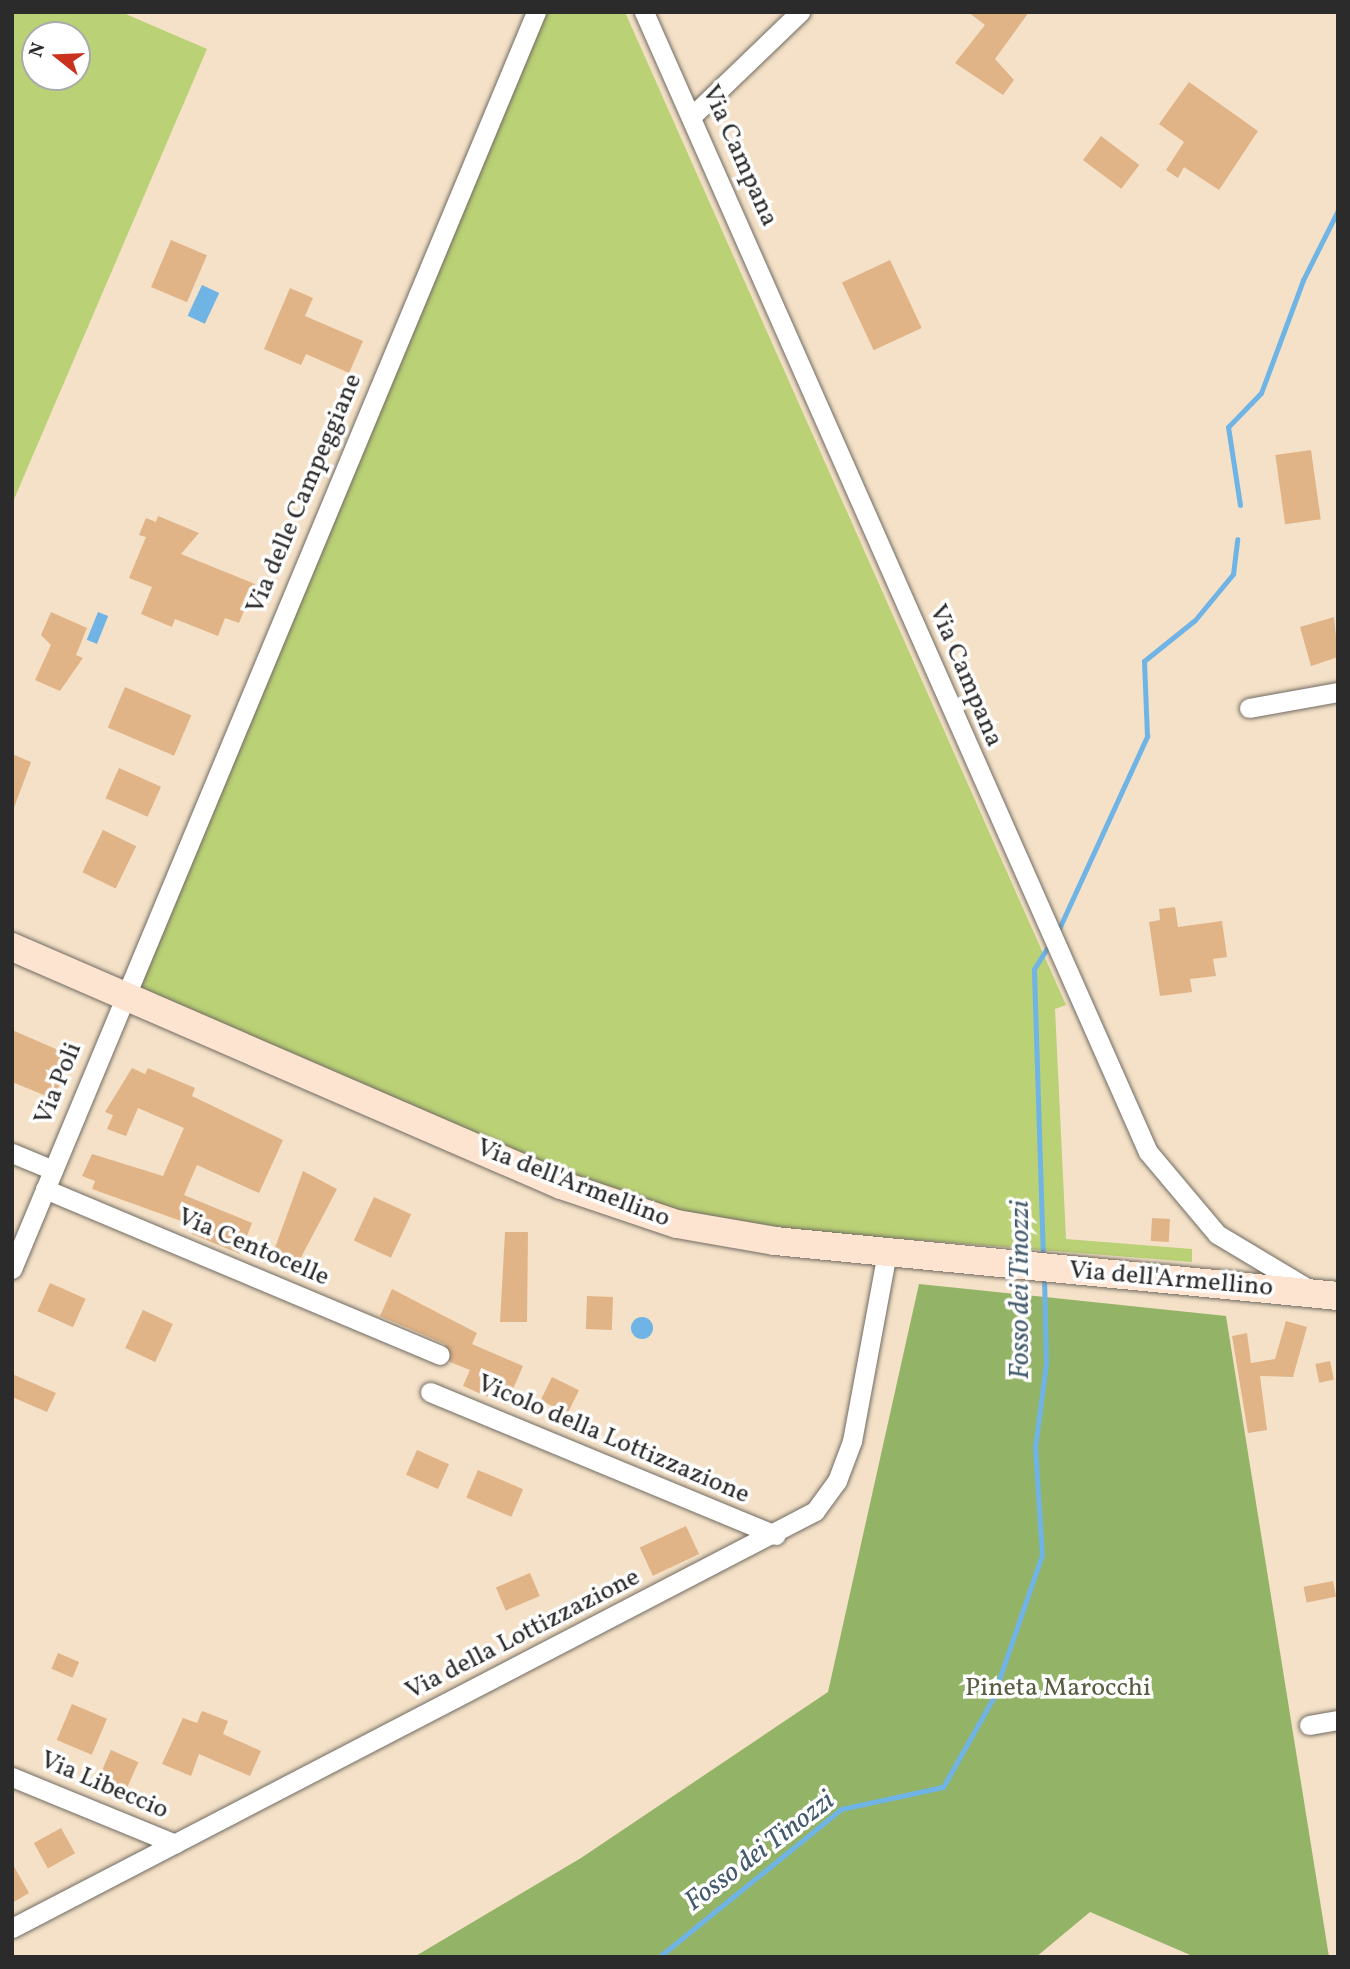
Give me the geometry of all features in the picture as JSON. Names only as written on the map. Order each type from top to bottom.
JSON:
[{"type":"street","name":"Via delle Campeggiane","points":[[123,995],[536,12]]},
{"type":"street","name":"Via Campana","points":[[644,12],[693,115],[1060,963],[1135,1127],[1172,1186],[1240,1253],[1329,1295]]},
{"type":"street","points":[[693,115],[800,12]]},
{"type":"street","points":[[1249,708],[1338,692]]},
{"type":"street","name":"Via dell'Armellino","points":[[12,947],[624,1209],[721,1234],[887,1253],[1329,1295]]},
{"type":"street","name":"Via Poli","points":[[14,1261],[123,995]]},
{"type":"street","points":[[12,1153],[53,1170]]},
{"type":"street","name":"Via Centocelle","points":[[45,1189],[440,1355]]},
{"type":"street","name":"Via della Lottizzazione","points":[[12,1927],[776,1535],[820,1505],[845,1463],[887,1253]]},
{"type":"street","name":"Vicolo della Lottizzazione","points":[[430,1392],[776,1535]]},
{"type":"street","points":[[1309,1725],[1338,1720]]},
{"type":"street","name":"Via Libeccio","points":[[12,1777],[175,1844]]},
{"type":"green space","points":[[12,12],[121,12],[207,49],[12,504]]},
{"type":"green space","points":[[540,12],[625,12],[1066,1005],[1055,1009],[1066,1239],[1192,1249],[1192,1262],[704,1223],[560,1182],[137,985]]},
{"type":"green space","name":"Pineta Marocchi","points":[[919,1284],[1226,1316],[1329,1957],[1195,1957],[1090,1912],[1036,1957],[414,1957],[581,1858],[828,1692]]},
{"type":"water","points":[[202,285],[219,293],[205,324],[188,316]]},
{"type":"water","points":[[98,612],[108,616],[97,644],[87,640]]},
{"type":"water","points":[[642,1317],[650,1320],[653,1328],[650,1336],[642,1339],[634,1336],[631,1328],[634,1320]]},
{"type":"building","points":[[968,12],[1029,12],[995,59],[1014,80],[1003,95],[955,63],[985,25]]},
{"type":"building","points":[[1189,82],[1258,131],[1219,190],[1184,167],[1178,178],[1166,170],[1184,142],[1159,124]]},
{"type":"building","points":[[1101,136],[1139,165],[1121,189],[1083,160]]},
{"type":"building","points":[[171,240],[207,255],[187,302],[151,287]]},
{"type":"building","points":[[890,260],[922,328],[874,350],[842,282]]},
{"type":"building","points":[[290,288],[313,298],[305,316],[363,341],[349,373],[306,354],[301,365],[264,349]]},
{"type":"building","points":[[1311,450],[1321,519],[1285,524],[1275,455]]},
{"type":"building","points":[[158,516],[199,533],[181,554],[255,584],[239,623],[225,618],[218,636],[175,619],[172,627],[141,614],[152,587],[129,578],[146,537],[139,535],[146,518],[156,522]]},
{"type":"building","points":[[51,612],[87,628],[76,655],[83,658],[60,691],[35,680],[51,645],[41,635]]},
{"type":"building","points":[[1334,617],[1338,657],[1311,666],[1300,627]]},
{"type":"building","points":[[125,687],[191,715],[174,756],[108,728]]},
{"type":"building","points":[[12,754],[31,762],[12,813]]},
{"type":"building","points":[[119,768],[161,787],[148,817],[106,798]]},
{"type":"building","points":[[103,830],[136,846],[116,888],[82,872]]},
{"type":"building","points":[[1175,907],[1178,927],[1222,921],[1227,957],[1213,959],[1216,976],[1190,979],[1192,992],[1160,996],[1149,922],[1160,920],[1159,909]]},
{"type":"building","points":[[12,1030],[72,1056],[54,1099],[12,1082]]},
{"type":"building","points":[[132,1068],[145,1074],[148,1068],[195,1088],[192,1096],[283,1140],[259,1193],[197,1165],[184,1195],[252,1223],[240,1254],[192,1234],[195,1226],[92,1189],[95,1181],[82,1176],[92,1154],[163,1176],[184,1128],[138,1108],[126,1136],[107,1129],[113,1115],[105,1112]]},
{"type":"building","points":[[303,1171],[337,1189],[296,1267],[272,1256]]},
{"type":"building","points":[[374,1197],[411,1214],[391,1258],[354,1241]]},
{"type":"building","points":[[1152,1218],[1170,1219],[1169,1242],[1151,1241]]},
{"type":"building","points":[[505,1232],[528,1232],[527,1322],[500,1322]]},
{"type":"building","points":[[50,1283],[86,1299],[73,1327],[37,1311]]},
{"type":"building","points":[[392,1289],[477,1333],[472,1344],[523,1366],[506,1405],[463,1386],[470,1370],[450,1362],[445,1344],[380,1316]]},
{"type":"building","points":[[587,1296],[613,1297],[612,1330],[586,1329]]},
{"type":"building","points":[[143,1310],[173,1324],[155,1362],[125,1348]]},
{"type":"building","points":[[1286,1321],[1307,1327],[1293,1377],[1260,1376],[1267,1430],[1248,1433],[1232,1336],[1247,1333],[1251,1363],[1275,1359]]},
{"type":"building","points":[[1330,1361],[1334,1380],[1319,1383],[1315,1364]]},
{"type":"building","points":[[12,1374],[56,1393],[47,1412],[12,1397]]},
{"type":"building","points":[[552,1377],[579,1390],[568,1414],[541,1400]]},
{"type":"building","points":[[417,1450],[449,1464],[438,1489],[406,1475]]},
{"type":"building","points":[[478,1470],[523,1489],[511,1517],[466,1498]]},
{"type":"building","points":[[686,1526],[699,1554],[653,1576],[640,1548]]},
{"type":"building","points":[[530,1573],[540,1596],[506,1610],[496,1587]]},
{"type":"building","points":[[1333,1581],[1336,1597],[1307,1602],[1304,1587]]},
{"type":"building","points":[[58,1653],[79,1662],[73,1678],[51,1669]]},
{"type":"building","points":[[72,1704],[107,1719],[92,1755],[57,1740]]},
{"type":"building","points":[[202,1711],[228,1721],[223,1734],[261,1751],[250,1776],[199,1754],[191,1776],[162,1764],[183,1718],[197,1723]]},
{"type":"building","points":[[111,1750],[138,1762],[126,1791],[98,1778]]},
{"type":"building","points":[[61,1828],[75,1853],[48,1868],[34,1843]]},
{"type":"building","points":[[12,1863],[29,1893],[12,1903]]},
{"type":"waterway","name":"Fosso dei Tinozzi","points":[[1240,505],[1228,427],[1261,393],[1303,280],[1338,210]]},
{"type":"waterway","name":"Fosso dei Tinozzi","points":[[1057,933],[1147,736],[1144,661],[1195,620],[1233,574],[1237,539]]},
{"type":"waterway","name":"Fosso dei Tinozzi","points":[[1043,1259],[1034,969],[1049,945]]},
{"type":"waterway","name":"Fosso dei Tinozzi","points":[[659,1957],[841,1809],[943,1787],[992,1700],[1042,1555],[1035,1447],[1046,1364],[1044,1276]]}]
